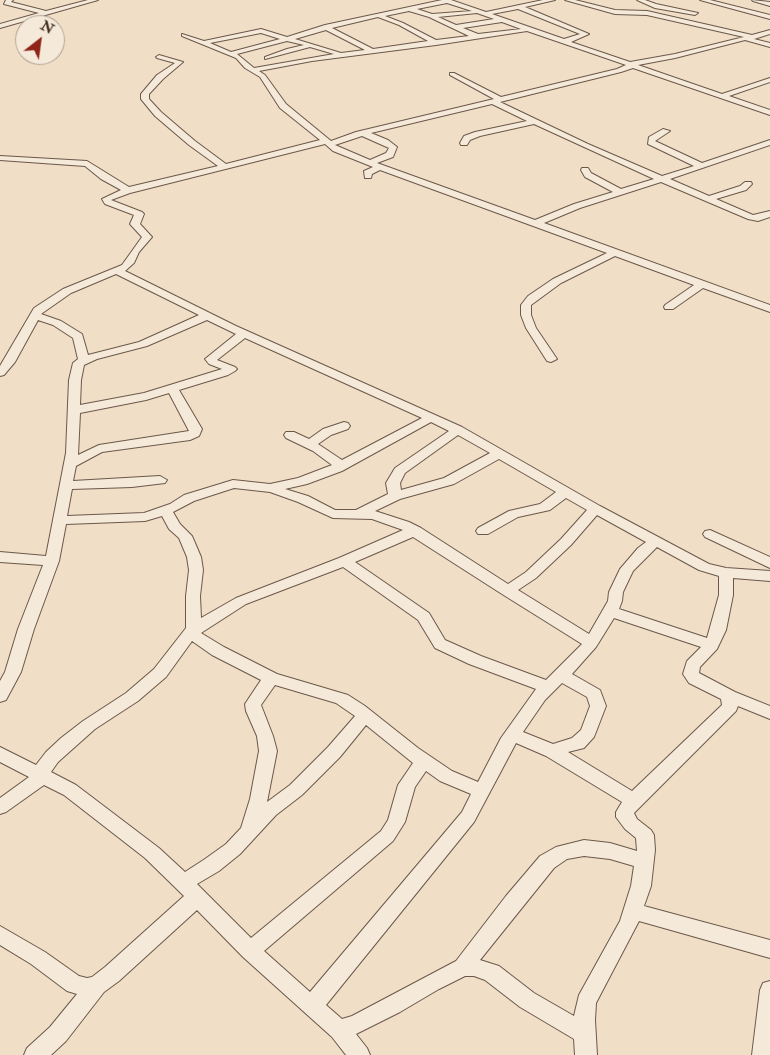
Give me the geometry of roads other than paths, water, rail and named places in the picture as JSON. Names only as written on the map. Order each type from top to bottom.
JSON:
[{"type":"street","points":[[10,0],[6,2],[48,14]]},
{"type":"street","points":[[44,15],[95,0]]},
{"type":"street","points":[[231,54],[325,27],[446,0],[770,113]]},
{"type":"street","points":[[512,0],[586,34],[563,42]]},
{"type":"street","points":[[432,16],[484,14],[552,0]]},
{"type":"street","points":[[568,0],[615,12],[639,11],[751,38],[770,45]]},
{"type":"street","points":[[640,0],[655,6],[727,7],[770,17]]},
{"type":"street","points":[[704,0],[709,7]]},
{"type":"street","points":[[756,0],[770,4]]},
{"type":"street","points":[[398,3],[477,37]]},
{"type":"street","points":[[689,5],[709,7]]},
{"type":"street","points":[[678,20],[709,7]]},
{"type":"street","points":[[366,9],[376,15],[401,24],[436,43]]},
{"type":"street","points":[[455,27],[501,20]]},
{"type":"street","points":[[0,21],[15,22]]},
{"type":"street","points":[[0,26],[15,22]]},
{"type":"street","points":[[325,27],[372,51]]},
{"type":"street","points":[[253,70],[527,29]]},
{"type":"street","points":[[203,43],[258,31],[345,55]]},
{"type":"street","points":[[0,373],[38,310],[50,300],[67,291],[118,271],[131,261],[135,251],[147,237],[134,224],[139,217],[137,212],[106,200],[129,190],[152,186],[224,166],[619,71],[629,65],[751,38],[770,32]]},
{"type":"street","points":[[184,36],[238,57],[263,76],[272,93],[283,106],[329,142],[336,150],[770,308]]},
{"type":"street","points":[[268,58],[295,48],[314,46]]},
{"type":"street","points":[[159,57],[180,62],[160,77],[145,94],[147,103],[192,143],[224,166]]},
{"type":"street","points":[[452,74],[534,122],[661,178],[753,217],[770,214]]},
{"type":"street","points":[[723,96],[770,80]]},
{"type":"street","points":[[464,143],[467,138],[478,134],[534,122]]},
{"type":"street","points":[[666,131],[652,139],[651,142],[701,166]]},
{"type":"street","points":[[363,133],[385,142],[393,148],[390,155],[369,163]]},
{"type":"street","points":[[537,223],[554,214],[724,159],[770,142]]},
{"type":"street","points":[[759,146],[770,149]]},
{"type":"street","points":[[1,157],[42,162],[87,164],[104,177],[129,190]]},
{"type":"street","points":[[368,176],[366,173],[380,167]]},
{"type":"street","points":[[585,170],[588,176],[620,192]]},
{"type":"street","points":[[710,198],[733,192],[748,184]]},
{"type":"street","points":[[550,359],[531,328],[526,315],[526,305],[532,298],[557,281],[616,252]]},
{"type":"street","points":[[118,271],[206,316],[458,430],[595,509],[704,567],[726,573],[770,576]]},
{"type":"street","points":[[669,307],[702,284]]},
{"type":"street","points":[[35,314],[57,323],[78,336],[84,360]]},
{"type":"street","points":[[0,696],[13,672],[26,629],[52,561],[72,453],[75,380],[79,364],[84,360],[143,344],[206,316]]},
{"type":"street","points":[[75,410],[173,389],[229,370],[230,368],[213,362],[210,359],[244,333]]},
{"type":"street","points":[[69,465],[99,449],[190,436],[195,433],[196,429],[173,389]]},
{"type":"street","points":[[270,488],[302,481],[341,466],[432,417]]},
{"type":"street","points":[[310,444],[327,432],[344,426]]},
{"type":"street","points":[[395,496],[393,483],[400,471],[458,430]]},
{"type":"street","points":[[290,435],[310,444],[341,466]]},
{"type":"street","points":[[356,515],[395,496],[442,484],[498,454]]},
{"type":"street","points":[[65,485],[132,483],[160,480]]},
{"type":"street","points":[[60,520],[145,517],[166,511],[189,498],[233,484],[270,488],[303,499],[333,514],[373,515],[392,520],[416,531],[591,643]]},
{"type":"street","points":[[483,531],[514,514],[545,507],[566,492]]},
{"type":"street","points":[[507,591],[518,585],[540,567],[595,509]]},
{"type":"street","points":[[166,511],[174,526],[185,536],[194,557],[196,570],[192,632]]},
{"type":"street","points":[[0,807],[42,775],[52,757],[67,743],[132,697],[160,673],[192,632],[242,601],[416,531]]},
{"type":"street","points":[[710,534],[770,563]]},
{"type":"street","points":[[312,1006],[468,817],[512,735],[539,696],[582,656],[610,611],[615,601],[616,592],[627,569],[643,551],[656,542]]},
{"type":"street","points":[[0,557],[52,561]]},
{"type":"street","points":[[344,561],[424,617],[440,644],[481,662],[555,681],[594,694],[598,706],[588,733],[568,748],[552,751]]},
{"type":"street","points":[[726,573],[726,595],[712,645],[693,665],[691,674],[695,679],[729,696],[770,713]]},
{"type":"street","points":[[610,611],[712,645]]},
{"type":"street","points":[[192,632],[218,651],[271,678],[342,699],[446,776],[481,791]]},
{"type":"street","points":[[249,832],[259,798],[268,751],[265,736],[254,711],[253,704],[271,678]]},
{"type":"street","points":[[586,1055],[584,1020],[586,1002],[633,911],[641,886],[646,842],[645,835],[625,817],[628,807],[730,707],[729,696]]},
{"type":"street","points":[[183,882],[212,865],[249,832],[270,810],[334,752],[365,715]]},
{"type":"street","points":[[512,735],[552,751],[634,801]]},
{"type":"street","points":[[0,754],[70,790],[119,826],[183,882],[250,951],[339,1030],[359,1055]]},
{"type":"street","points":[[250,951],[387,836],[396,822],[407,785],[424,761]]},
{"type":"street","points":[[339,1030],[365,1020],[462,967],[547,862],[563,852],[584,848],[610,851],[644,862]]},
{"type":"street","points":[[38,1054],[58,1034],[97,985],[197,897]]},
{"type":"street","points":[[633,911],[770,949]]},
{"type":"street","points":[[0,935],[38,958],[74,984],[87,987],[97,985]]},
{"type":"street","points":[[462,967],[474,967],[492,973],[527,1000],[586,1034]]},
{"type":"street","points":[[763,1055],[770,990]]}]
